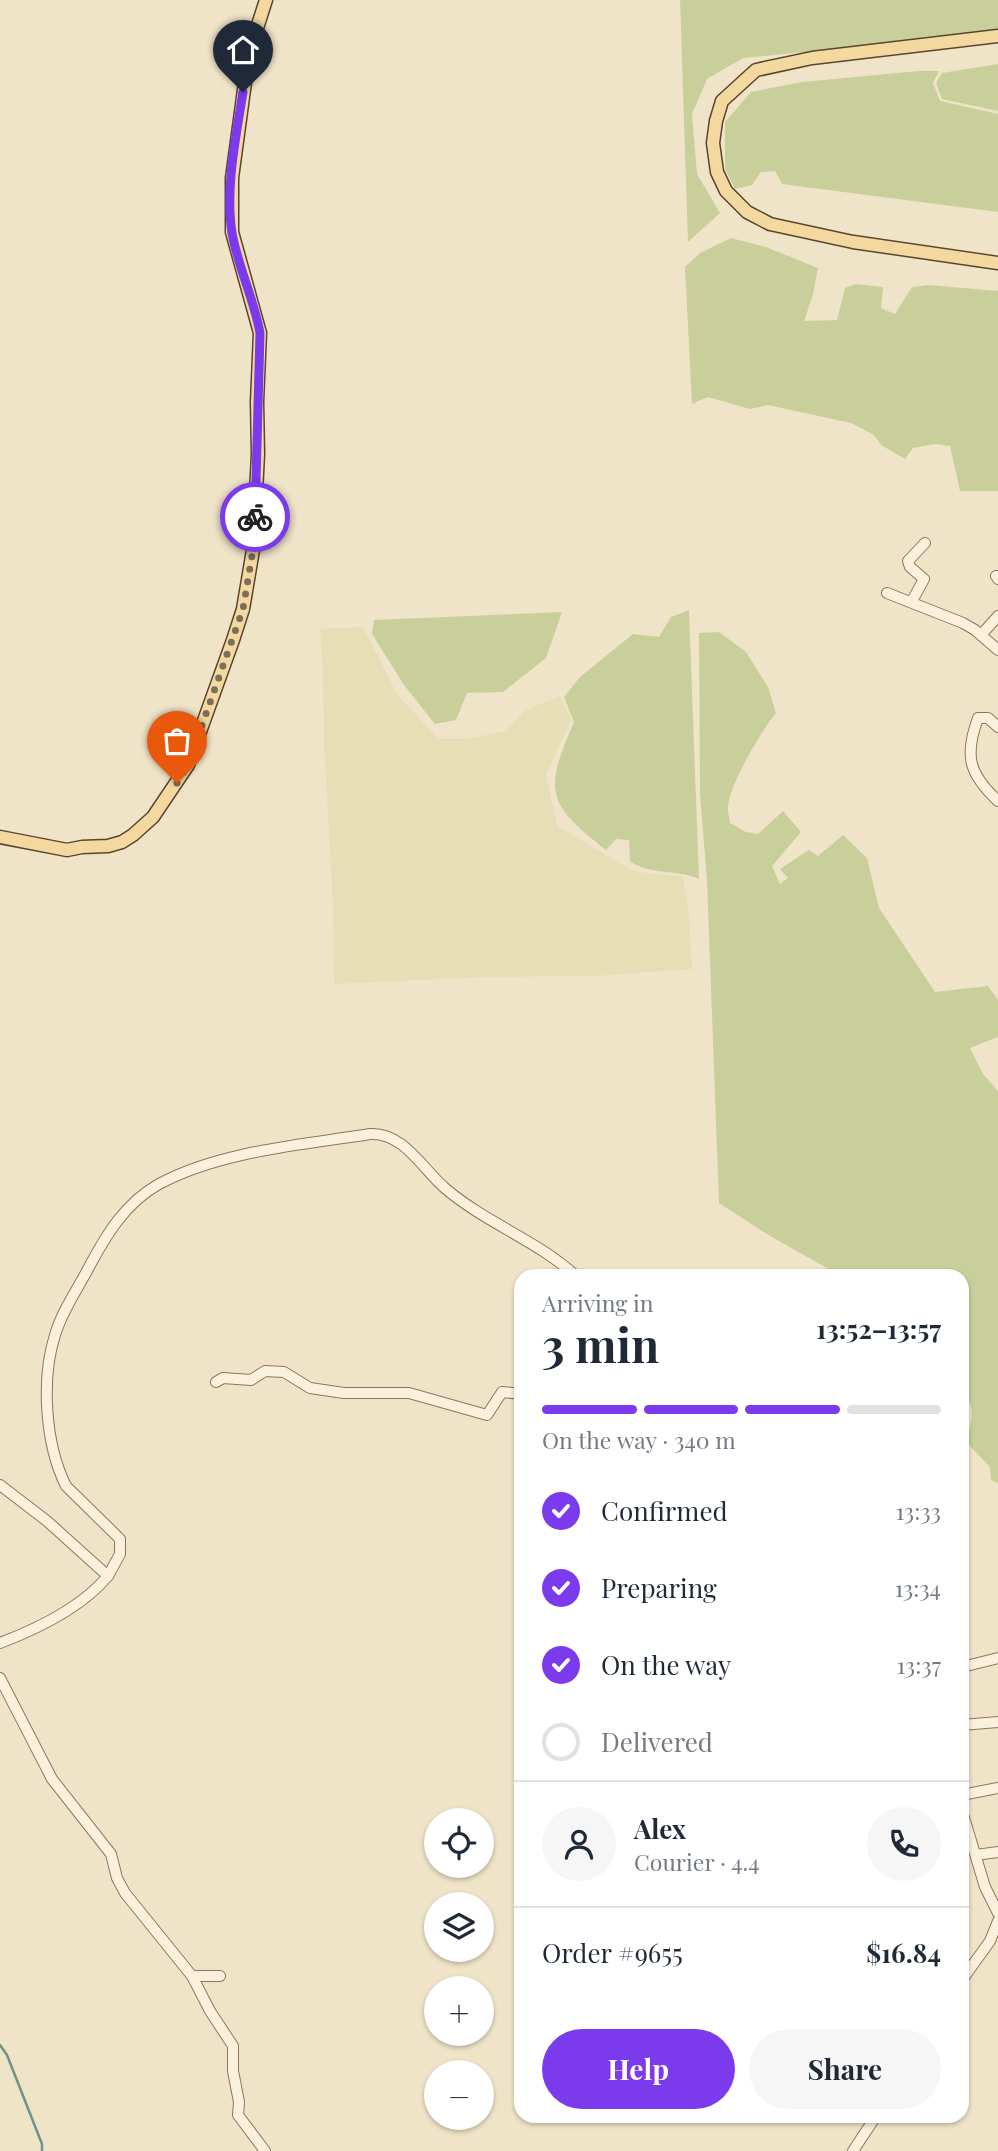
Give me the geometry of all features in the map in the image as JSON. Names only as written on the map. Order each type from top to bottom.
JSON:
[{"type":"main road","points":[[0,837],[67,850],[108,846],[133,835],[153,817],[188,765],[243,609],[253,550],[260,333],[232,232],[232,178],[249,53],[266,0]]},
{"type":"main road","points":[[998,36],[812,58],[756,70],[722,101],[713,143],[717,172],[726,191],[747,212],[770,223],[853,242],[998,264]]},
{"type":"street","points":[[912,601],[925,579],[910,567],[908,561],[925,542]]},
{"type":"street","points":[[887,593],[963,624],[998,650]]},
{"type":"street","points":[[981,635],[998,616]]},
{"type":"street","points":[[998,727],[988,718],[978,718],[970,755],[971,767],[976,777],[998,801]]},
{"type":"street","points":[[0,1643],[36,1629],[86,1598],[108,1576],[120,1554],[120,1539],[66,1486],[62,1478],[54,1452],[46,1378],[55,1335],[64,1311],[123,1213],[147,1192],[172,1179],[220,1161],[370,1134],[388,1135],[399,1141],[461,1202],[538,1248],[566,1269]]},
{"type":"street","points":[[216,1382],[223,1378],[251,1380],[265,1371],[284,1372],[310,1388],[344,1393],[409,1393],[486,1415],[502,1392],[514,1393]]},
{"type":"street","points":[[0,1485],[47,1521],[108,1576]]},
{"type":"street","points":[[969,1665],[998,1658]]},
{"type":"street","points":[[0,1678],[52,1779],[111,1854],[117,1878],[125,1893],[192,1976],[210,2011],[233,2046],[238,2115],[265,2151]]},
{"type":"street","points":[[969,1725],[998,1722]]},
{"type":"street","points":[[969,1794],[998,1788]]},
{"type":"street","points":[[969,1833],[985,1887],[998,1913]]},
{"type":"street","points":[[976,1855],[998,1852]]},
{"type":"street","points":[[969,1970],[989,1941],[998,1921]]},
{"type":"street","points":[[192,1976],[220,1976]]},
{"type":"street","points":[[853,2151],[871,2123]]},
{"type":"shaded area","points":[[363,627],[397,694],[438,739],[467,739],[506,731],[526,710],[560,696],[571,720],[546,775],[557,826],[631,870],[683,876],[689,915],[692,969],[596,976],[484,977],[334,984],[333,902],[320,629]]},
{"type":"green space","points":[[680,0],[998,0],[998,29],[743,58],[707,79],[692,114],[697,174],[720,213],[688,242]]},
{"type":"green space","points":[[998,64],[998,111],[942,99],[936,83],[942,73]]},
{"type":"green space","points":[[939,71],[933,83],[940,101],[998,114],[998,212],[782,184],[775,171],[761,172],[752,185],[735,189],[725,169],[725,122],[751,92],[802,82]]},
{"type":"green space","points":[[731,238],[766,247],[818,268],[804,321],[837,320],[845,288],[855,284],[883,287],[881,308],[895,314],[912,287],[929,285],[998,291],[998,491],[960,491],[950,446],[935,444],[913,448],[905,459],[881,445],[874,435],[851,423],[768,405],[750,409],[708,397],[692,404],[685,267],[700,253]]},
{"type":"green space","points":[[689,610],[699,879],[637,865],[630,861],[629,840],[616,839],[606,850],[571,820],[556,795],[555,781],[564,746],[574,722],[564,697],[580,677],[633,634],[659,637],[671,617]]},
{"type":"green space","points":[[562,612],[546,658],[503,692],[467,693],[456,720],[435,724],[404,685],[372,634],[374,620]]},
{"type":"green space","points":[[719,632],[746,652],[768,687],[776,713],[740,771],[728,806],[730,823],[746,832],[758,834],[783,811],[801,832],[772,866],[780,884],[788,878],[780,869],[809,850],[818,856],[843,835],[867,858],[879,908],[935,992],[988,986],[998,1000],[998,1037],[970,1048],[983,1074],[998,1091],[998,1483],[991,1480],[990,1467],[969,1445],[972,1410],[969,1402],[969,1269],[829,1269],[719,1203],[707,881],[700,793],[699,633]]},
{"type":"waterway","points":[[0,2045],[7,2055],[42,2144],[42,2151]]},
{"type":"way so far","points":[[177,783],[188,765],[243,609],[253,550],[255,517]]},
{"type":"route","points":[[243,92],[231,207],[237,257],[260,333],[255,517]]}]
